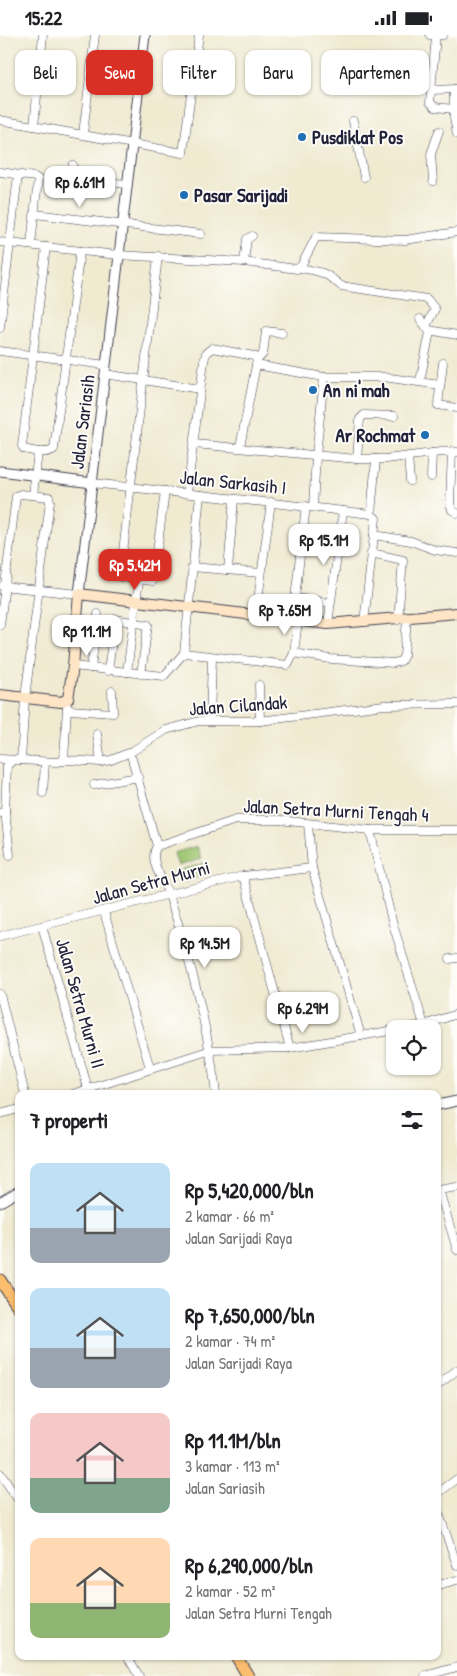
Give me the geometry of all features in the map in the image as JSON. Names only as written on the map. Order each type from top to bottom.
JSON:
[{"type":"main road","points":[[79,594],[328,625],[457,613]]},
{"type":"main road","name":"Jalan Sariasih","points":[[67,706],[70,696],[79,594]]},
{"type":"main road","points":[[0,695],[67,706]]},
{"type":"main road","points":[[0,1280],[15,1302]]},
{"type":"main road","points":[[238,1660],[248,1676]]},
{"type":"street","points":[[34,126],[43,35]]},
{"type":"street","points":[[83,135],[95,35]]},
{"type":"street","name":"Jalan Sariasih","points":[[79,594],[144,35]]},
{"type":"street","points":[[0,113],[4,121],[183,153],[199,35]]},
{"type":"street","points":[[436,35],[431,105],[454,109]]},
{"type":"street","points":[[432,90],[456,89],[454,109],[457,134]]},
{"type":"street","points":[[353,121],[364,177]]},
{"type":"street","points":[[433,181],[431,153],[439,131]]},
{"type":"street","points":[[73,165],[72,177],[74,179],[127,184]]},
{"type":"street","points":[[0,172],[36,177],[38,179],[31,245]]},
{"type":"street","points":[[0,328],[18,175]]},
{"type":"street","points":[[35,214],[201,233]]},
{"type":"street","points":[[300,268],[316,237],[404,240],[457,232]]},
{"type":"street","points":[[244,261],[247,239],[252,235]]},
{"type":"street","points":[[0,242],[118,255],[244,261],[300,268],[325,272],[341,286],[427,299],[435,309],[428,328],[420,381]]},
{"type":"street","points":[[46,247],[22,446],[24,449],[38,452],[51,452],[54,449],[80,251]]},
{"type":"street","points":[[158,256],[120,577],[153,581],[165,491]]},
{"type":"street","points":[[420,319],[428,328],[457,335]]},
{"type":"street","points":[[256,362],[263,354],[266,331],[282,333]]},
{"type":"street","points":[[187,493],[206,353],[216,348],[254,356],[256,362],[240,447]]},
{"type":"street","points":[[0,351],[67,359],[144,380],[200,389]]},
{"type":"street","points":[[256,362],[324,377],[372,376],[440,385]]},
{"type":"street","points":[[444,363],[438,406],[457,408]]},
{"type":"street","points":[[324,377],[310,507],[295,598],[330,603]]},
{"type":"street","points":[[357,459],[360,419],[364,415],[394,416]]},
{"type":"street","points":[[194,444],[357,459],[408,457],[454,452],[450,503],[452,510],[457,513]]},
{"type":"street","points":[[33,495],[38,452]]},
{"type":"street","points":[[431,477],[432,453]]},
{"type":"street","points":[[408,457],[410,481]]},
{"type":"street","points":[[364,623],[376,518],[371,513],[376,459]]},
{"type":"street","points":[[0,471],[92,483]]},
{"type":"street","name":"Jalan Sarkasih I","points":[[92,483],[371,513]]},
{"type":"street","points":[[0,625],[2,586],[16,497],[20,494],[48,497],[50,501],[17,760],[7,766],[5,775],[2,812],[10,855]]},
{"type":"street","points":[[73,667],[166,676],[184,653],[200,495]]},
{"type":"street","points":[[228,570],[234,499]]},
{"type":"street","points":[[256,615],[271,502]]},
{"type":"street","points":[[328,625],[344,511]]},
{"type":"street","points":[[374,535],[411,541],[435,550],[457,553]]},
{"type":"street","points":[[294,653],[330,659],[394,663],[401,661],[403,560],[372,553]]},
{"type":"street","points":[[192,567],[261,573]]},
{"type":"street","points":[[127,672],[139,580]]},
{"type":"street","points":[[2,586],[79,594]]},
{"type":"street","points":[[91,668],[98,614]]},
{"type":"street","points":[[108,671],[115,619],[146,624],[148,627],[141,674]]},
{"type":"street","points":[[184,653],[212,658],[288,665],[294,653],[298,621]]},
{"type":"street","points":[[210,720],[212,658]]},
{"type":"street","points":[[260,685],[260,721]]},
{"type":"street","points":[[66,761],[67,706],[112,713],[114,711],[112,691]]},
{"type":"street","name":"Jalan Cilandak","points":[[0,759],[45,762],[101,762],[131,752],[166,730],[199,721],[260,721],[384,705],[457,704]]},
{"type":"street","points":[[97,734],[101,762]]},
{"type":"street","points":[[132,759],[157,846],[153,852],[153,859],[169,894],[199,990],[211,1050],[216,1090]]},
{"type":"street","points":[[43,793],[45,762]]},
{"type":"street","points":[[94,785],[138,777]]},
{"type":"street","name":"Jalan Setra Murni Tengah 4","points":[[157,846],[236,820],[279,820],[370,830],[457,830]]},
{"type":"street","points":[[308,824],[312,868],[361,1036]]},
{"type":"street","points":[[370,830],[392,921],[422,1020]]},
{"type":"street","name":"Jalan Setra Murni","points":[[0,936],[104,912],[243,875],[312,868]]},
{"type":"street","points":[[243,875],[290,1048]]},
{"type":"street","points":[[104,912],[150,1069]]},
{"type":"street","name":"Jalan Setra Murni II","points":[[42,927],[88,1089]]},
{"type":"street","points":[[0,993],[24,1090]]},
{"type":"street","points":[[439,1020],[457,1014]]},
{"type":"street","points":[[85,1090],[211,1050],[290,1048],[386,1032]]},
{"type":"street","points":[[441,1104],[457,1101]]},
{"type":"street","points":[[0,1114],[15,1110]]},
{"type":"street","points":[[441,1190],[457,1187]]},
{"type":"street","points":[[0,1202],[15,1193]]},
{"type":"street","points":[[441,1199],[457,1250]]},
{"type":"street","points":[[441,1383],[457,1370]]},
{"type":"street","points":[[0,1473],[15,1495]]},
{"type":"street","points":[[441,1491],[457,1479]]},
{"type":"street","points":[[441,1520],[457,1565]]},
{"type":"street","points":[[441,1584],[457,1580]]},
{"type":"street","points":[[129,1660],[139,1676]]},
{"type":"street","points":[[425,1676],[457,1667]]},
{"type":"green space","points":[[197,846],[201,859],[178,866],[174,853]]},
{"type":"green space","points":[[204,863],[208,874],[185,882],[181,870]]},
{"type":"place","name":"Pusdiklat Pos","points":[[302,137]]},
{"type":"place","name":"Pasar Sarijadi","points":[[184,195]]},
{"type":"place","name":"An ni'mah","points":[[313,390]]},
{"type":"place","name":"Ar Rochmat","points":[[425,435]]}]
